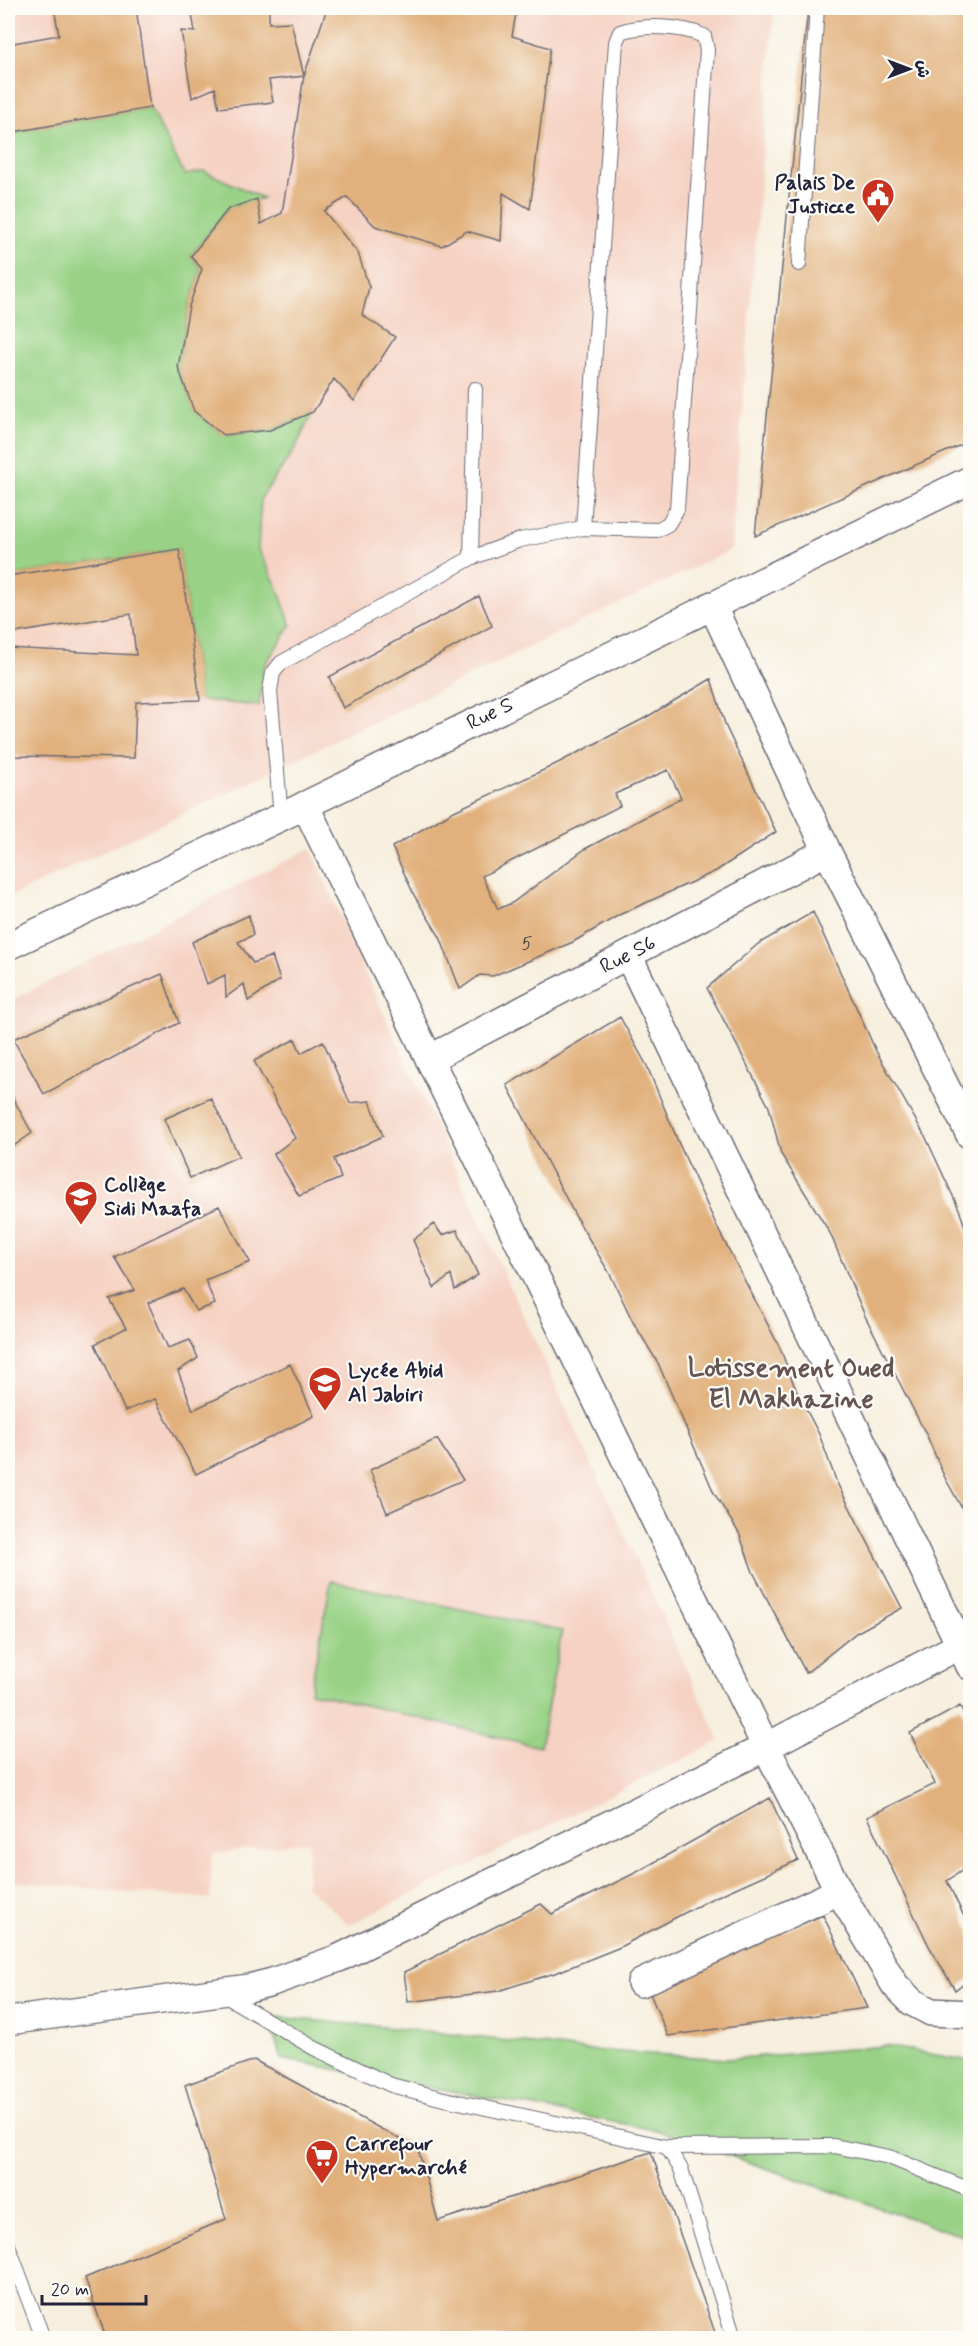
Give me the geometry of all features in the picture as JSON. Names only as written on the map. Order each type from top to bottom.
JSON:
[{"type":"street","name":"Rue S","points":[[8,946],[306,805],[712,604],[970,480]]},
{"type":"street","points":[[712,604],[827,851],[970,1135]]},
{"type":"street","points":[[306,805],[766,1747],[840,1891],[895,1985],[912,2002],[931,2012],[970,2014]]},
{"type":"street","name":"Rue S6","points":[[429,1059],[827,851]]},
{"type":"street","points":[[8,2021],[219,1992],[272,1982],[339,1958],[766,1747],[967,1651],[628,955]]},
{"type":"street","points":[[641,1983],[840,1891]]},
{"type":"lane","points":[[799,264],[817,8]]},
{"type":"lane","points":[[281,817],[270,691],[273,674],[281,663],[471,558],[520,540],[583,528],[657,530],[668,524],[677,509],[707,50],[704,36],[692,31],[633,28],[620,32],[616,42],[583,528]]},
{"type":"lane","points":[[471,558],[475,389]]},
{"type":"lane","points":[[219,1992],[314,2048],[391,2085],[440,2098],[667,2147],[834,2146],[889,2157],[970,2190]]},
{"type":"lane","points":[[667,2147],[681,2169],[734,2338]]},
{"type":"lane","points":[[8,2245],[44,2338]]},
{"type":"shaded area","points":[[8,8],[774,8],[731,550],[8,898]]},
{"type":"shaded area","name":"Lycée Abid Al Jabiri","points":[[311,848],[365,973],[720,1741],[349,1925],[306,1886],[309,1841],[212,1854],[210,1899],[8,1881],[8,1002]]},
{"type":"green space","points":[[150,108],[185,175],[204,171],[263,198],[228,209],[191,256],[202,269],[189,306],[178,367],[194,410],[223,435],[270,430],[313,412],[294,450],[261,498],[258,549],[276,584],[291,625],[264,666],[259,706],[200,700],[179,549],[8,576],[8,133]]},
{"type":"green space","points":[[331,1581],[562,1631],[540,1747],[310,1692]]},
{"type":"green space","points":[[266,2016],[425,2031],[575,2049],[727,2059],[886,2046],[970,2061],[970,2239],[656,2130],[282,2059]]},
{"type":"building","points":[[54,8],[136,8],[150,108],[8,133],[8,44],[59,35]]},
{"type":"building","points":[[191,8],[269,8],[269,23],[291,22],[304,76],[269,80],[273,102],[219,108],[215,88],[192,98],[181,31],[195,32]]},
{"type":"building","points":[[327,8],[517,8],[512,36],[550,48],[530,209],[503,193],[501,241],[467,231],[442,246],[375,226],[347,197],[324,211],[358,253],[369,287],[362,315],[395,337],[354,401],[334,379],[313,412],[270,430],[223,435],[194,411],[178,367],[189,306],[202,269],[191,256],[228,209],[257,199],[261,224],[282,213],[304,76]]},
{"type":"building","name":"Palais De Justicce","points":[[808,8],[970,8],[970,441],[755,536]]},
{"type":"building","points":[[179,549],[200,700],[136,702],[134,758],[8,756],[8,648],[136,655],[131,614],[8,634],[8,576]]},
{"type":"building","points":[[479,596],[492,626],[343,708],[329,677]]},
{"type":"building","points":[[711,679],[726,727],[776,832],[716,871],[619,915],[573,942],[493,976],[480,975],[460,989],[440,937],[415,897],[392,847],[452,812],[548,768],[645,718]],"holes":[[[668,770],[681,798],[585,849],[512,903],[498,909],[482,876],[620,806],[615,794]]]},
{"type":"building","points":[[813,912],[876,1051],[926,1138],[959,1209],[970,1242],[970,1523],[944,1476],[927,1436],[865,1316],[830,1233],[781,1154],[769,1107],[707,988],[758,944]]},
{"type":"building","points":[[249,915],[253,935],[238,942],[253,963],[272,956],[280,980],[248,1001],[244,984],[226,997],[225,975],[207,984],[192,942]]},
{"type":"building","points":[[162,974],[179,1023],[44,1094],[13,1039]]},
{"type":"building","points":[[620,1017],[647,1066],[680,1146],[720,1233],[780,1348],[796,1390],[819,1434],[837,1483],[902,1608],[856,1633],[806,1673],[753,1572],[739,1533],[714,1493],[658,1363],[577,1219],[507,1085]]},
{"type":"building","points":[[295,1039],[301,1053],[323,1041],[350,1103],[370,1101],[383,1136],[334,1159],[341,1178],[299,1196],[274,1154],[295,1138],[254,1061]]},
{"type":"building","points":[[8,1089],[32,1133],[8,1150]]},
{"type":"building","points":[[211,1098],[239,1156],[190,1178],[164,1119]]},
{"type":"building","points":[[219,1206],[250,1262],[205,1280],[215,1304],[196,1311],[183,1289],[148,1303],[168,1348],[190,1340],[198,1358],[178,1371],[193,1410],[290,1364],[314,1416],[196,1474],[155,1399],[125,1411],[95,1344],[126,1328],[109,1299],[135,1290],[114,1257]]},
{"type":"building","points":[[434,1224],[442,1235],[457,1230],[478,1275],[455,1290],[451,1275],[434,1288],[413,1240]]},
{"type":"building","points":[[437,1439],[463,1480],[387,1513],[370,1470]]},
{"type":"building","points":[[960,1706],[970,1727],[970,1865],[947,1881],[970,1929],[970,1978],[955,1990],[929,1946],[867,1817],[935,1784],[910,1733]]},
{"type":"building","points":[[770,1798],[798,1860],[709,1900],[618,1948],[558,1972],[498,1991],[408,2002],[404,1972],[541,1904],[552,1914],[635,1873]]},
{"type":"building","points":[[823,1915],[867,2008],[668,2036],[648,1989]]},
{"type":"building","name":"Carrefour Hypermarché","points":[[254,2060],[418,2149],[438,2221],[651,2152],[717,2338],[106,2338],[85,2278],[226,2219],[185,2085]]},
{"type":"place","name":"Palais De Justicce","points":[[878,224]]},
{"type":"place","name":"Collège Sidi Maafa","points":[[81,1226]]},
{"type":"place","name":"Lycée Abid Al Jabiri","points":[[325,1412]]},
{"type":"place","name":"Carrefour Hypermarché","points":[[322,2185]]},
{"type":"district","name":"Lotissement Oued El Makhazine","points":[[791,1384]]}]
